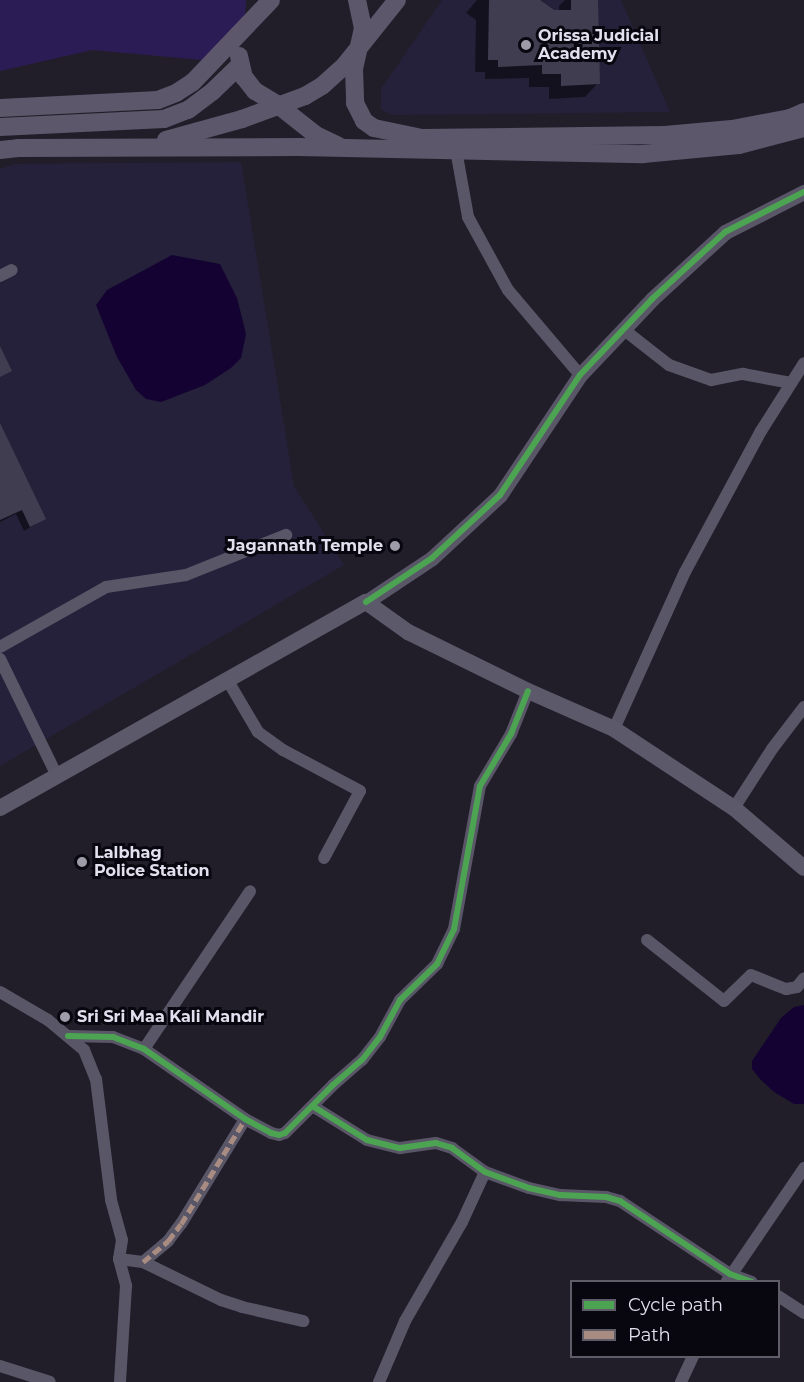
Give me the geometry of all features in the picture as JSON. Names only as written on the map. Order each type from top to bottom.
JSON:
[{"type":"main road","points":[[254,0],[238,50],[239,66],[255,91],[278,105],[316,135],[343,148]]},
{"type":"main road","points":[[0,108],[158,100],[176,93],[193,82],[245,30],[271,0]]},
{"type":"main road","points":[[357,0],[363,28],[353,84],[355,104],[364,121],[374,128],[422,138],[665,135],[732,129],[790,118],[804,112]]},
{"type":"main road","points":[[135,147],[200,132],[278,105],[323,85],[345,65],[397,0]]},
{"type":"main road","points":[[0,127],[164,119],[188,110],[213,91],[239,66]]},
{"type":"main road","points":[[0,150],[135,147],[343,148],[643,154],[739,145],[804,128]]},
{"type":"main road","points":[[0,808],[366,602],[408,632],[528,691],[614,729],[734,808],[804,868]]},
{"type":"street","points":[[456,150],[468,217],[508,290],[580,375]]},
{"type":"street","points":[[366,602],[432,558],[500,495],[580,375],[623,329],[724,232],[804,192]]},
{"type":"street","points":[[0,276],[12,270]]},
{"type":"street","points":[[623,329],[669,366],[711,380],[743,374],[791,384]]},
{"type":"street","points":[[614,729],[685,572],[761,431],[804,363]]},
{"type":"street","points":[[0,646],[106,587],[186,575],[286,534]]},
{"type":"street","points":[[0,659],[57,776]]},
{"type":"street","points":[[228,681],[258,732],[283,750],[360,791],[324,858]]},
{"type":"street","points":[[68,1036],[113,1037],[144,1049],[245,1119],[279,1135],[314,1107],[333,1085],[362,1059],[380,1037],[400,1000],[437,964],[454,929],[480,786],[511,734],[528,691]]},
{"type":"street","points":[[734,808],[772,749],[804,707]]},
{"type":"street","points":[[144,1049],[250,891]]},
{"type":"street","points":[[647,940],[724,1001],[751,975],[786,989],[796,987],[804,978]]},
{"type":"street","points":[[0,992],[48,1020],[84,1050],[96,1079],[111,1200],[122,1240],[120,1259],[126,1287],[120,1382]]},
{"type":"street","points":[[314,1107],[367,1140],[400,1148],[435,1143],[452,1148],[485,1172],[560,1196],[620,1201],[728,1278],[744,1280]]},
{"type":"street","points":[[143,1262],[168,1241],[181,1224],[245,1119]]},
{"type":"street","points":[[728,1278],[804,1168]]},
{"type":"street","points":[[379,1382],[405,1322],[462,1222],[485,1172]]},
{"type":"street","points":[[120,1259],[143,1262],[221,1300],[292,1321],[303,1321]]},
{"type":"street","points":[[780,1297],[804,1313]]},
{"type":"street","points":[[681,1382],[692,1358]]},
{"type":"street","points":[[0,1366],[30,1379],[50,1382]]},
{"type":"shaded area","points":[[0,0],[246,0],[244,29],[213,61],[92,50],[0,71]]},
{"type":"shaded area","name":"Orissa Judicial Academy","points":[[442,0],[621,0],[670,112],[392,115],[381,109],[381,89]]},
{"type":"shaded area","points":[[241,162],[294,486],[344,565],[0,766],[0,169],[15,164]]},
{"type":"shaded area","points":[[172,255],[220,264],[237,298],[246,334],[241,358],[231,368],[205,385],[161,402],[146,399],[136,390],[117,357],[96,305],[107,290]]},
{"type":"shaded area","points":[[804,1005],[804,1104],[794,1104],[774,1092],[761,1080],[752,1069],[752,1061],[781,1018],[794,1007]]},
{"type":"building","points":[[489,0],[540,0],[554,10],[571,10],[571,0],[598,0],[600,84],[561,86],[561,74],[542,74],[542,65],[498,67],[498,60],[488,60]]},
{"type":"building","points":[[0,346],[12,371],[0,377]]},
{"type":"building","points":[[0,423],[46,519],[30,527],[22,510],[0,520]]},
{"type":"marked path","points":[[143,1262],[168,1241],[181,1224],[245,1119]]},
{"type":"cycle path","points":[[366,602],[432,558],[500,495],[580,375],[652,299],[725,232],[804,192]]},
{"type":"cycle path","points":[[68,1036],[113,1037],[144,1049],[245,1119],[271,1133],[279,1135],[285,1133],[333,1085],[362,1060],[380,1037],[400,1000],[437,964],[454,929],[480,786],[511,734],[528,691]]},
{"type":"cycle path","points":[[314,1107],[367,1140],[400,1148],[436,1143],[452,1148],[485,1172],[529,1188],[560,1195],[606,1197],[620,1201],[730,1274],[746,1280]]},
{"type":"place","name":"Orissa Judicial Academy","points":[[526,45]]},
{"type":"place","name":"Jagannath Temple","points":[[395,546]]},
{"type":"place","name":"Lalbhag Police Station","points":[[82,862]]},
{"type":"place","name":"Sri Sri Maa Kali Mandir","points":[[65,1017]]}]
